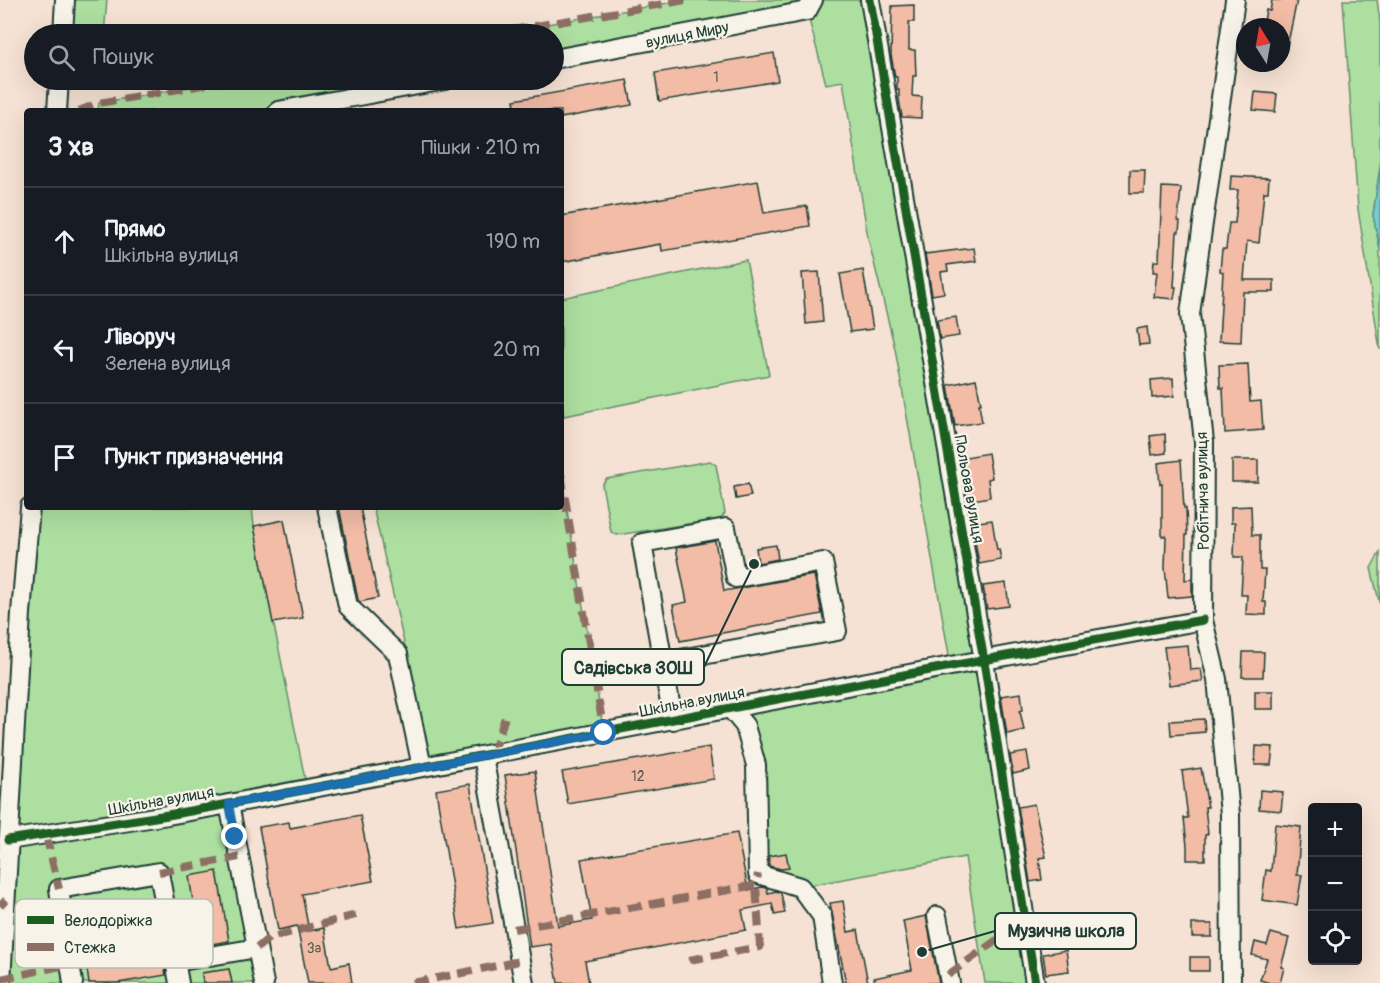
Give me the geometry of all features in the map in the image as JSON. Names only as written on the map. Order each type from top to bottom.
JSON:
[{"type":"street","points":[[64,24],[65,0]]},
{"type":"street","name":"вулиця Миру","points":[[564,57],[807,11],[813,0]]},
{"type":"street","name":"Польова вулиця","points":[[870,0],[984,661],[1035,983]]},
{"type":"street","name":"Робітнича вулиця","points":[[1231,983],[1230,814],[1218,679],[1203,620],[1203,442],[1190,314],[1235,0]]},
{"type":"street","points":[[57,108],[58,90]]},
{"type":"street","points":[[294,108],[391,90]]},
{"type":"street","points":[[1,983],[21,613],[30,510]]},
{"type":"street","points":[[328,510],[348,606],[398,654],[422,767]]},
{"type":"street","points":[[663,662],[837,631],[823,562],[736,578],[726,528],[642,543],[673,720]]},
{"type":"street","name":"Шкільна вулиця","points":[[9,840],[229,804],[1203,620]]},
{"type":"street","points":[[731,709],[745,726],[756,765],[758,874],[800,887],[822,916],[832,983]]},
{"type":"street","points":[[483,756],[524,983]]},
{"type":"street","points":[[229,804],[264,983]]},
{"type":"street","points":[[60,899],[59,889],[159,872],[164,899]]},
{"type":"street","points":[[937,916],[950,983]]},
{"type":"street","points":[[213,956],[257,948]]},
{"type":"street","points":[[71,968],[73,983]]},
{"type":"street","points":[[176,968],[179,983]]},
{"type":"green space","points":[[65,0],[107,0],[105,24],[64,24]]},
{"type":"green space","points":[[686,0],[870,0],[1035,983],[985,983],[965,857],[800,887],[758,874],[756,765],[731,709],[951,666],[895,349],[868,238],[843,81],[826,84],[807,12],[564,57],[564,24],[547,24]]},
{"type":"green space","points":[[1343,0],[1377,0],[1380,22],[1380,167],[1373,215],[1380,249],[1380,350],[1358,209]]},
{"type":"green space","points":[[174,90],[391,90],[294,108],[98,108],[99,103]]},
{"type":"green space","points":[[746,260],[769,375],[564,416],[564,297]]},
{"type":"green space","points":[[710,461],[716,465],[725,513],[721,519],[617,535],[611,532],[602,485],[606,479]]},
{"type":"green space","points":[[564,492],[604,733],[432,766],[374,510],[564,510]]},
{"type":"green space","points":[[30,510],[252,510],[307,789],[229,804],[264,983],[232,983],[229,969],[202,973],[203,983],[0,983]]},
{"type":"green space","points":[[1380,552],[1380,605],[1371,568]]},
{"type":"water","points":[[1380,167],[1380,249],[1373,215]]},
{"type":"building","points":[[1272,0],[1297,0],[1290,33],[1290,18],[1265,18],[1266,10],[1270,11]]},
{"type":"building","points":[[914,5],[914,22],[909,22],[909,50],[915,50],[916,76],[913,76],[912,96],[922,97],[921,118],[902,117],[897,77],[895,77],[891,55],[892,6]]},
{"type":"building","points":[[774,53],[778,81],[659,101],[655,73]]},
{"type":"building","points":[[627,80],[632,105],[564,117],[564,108],[515,108],[514,100]]},
{"type":"building","points":[[1255,92],[1277,94],[1275,112],[1253,110]]},
{"type":"building","points":[[1130,170],[1145,170],[1144,193],[1130,193]]},
{"type":"building","points":[[1231,176],[1269,178],[1268,192],[1264,192],[1259,243],[1247,241],[1244,280],[1274,280],[1274,292],[1243,292],[1241,342],[1219,341],[1222,249],[1226,249],[1229,223],[1235,223],[1238,190],[1230,190]]},
{"type":"building","points":[[758,181],[764,213],[807,206],[810,226],[662,251],[661,244],[564,261],[564,215]]},
{"type":"building","points":[[1162,187],[1181,188],[1174,299],[1154,297],[1157,272],[1153,272],[1154,261],[1159,261]]},
{"type":"building","points":[[974,248],[976,261],[947,265],[948,271],[941,272],[944,293],[932,295],[925,254]]},
{"type":"building","points":[[863,270],[873,329],[850,332],[840,274]]},
{"type":"building","points":[[819,272],[823,322],[806,324],[802,273]]},
{"type":"building","points":[[956,317],[959,336],[940,339],[937,320]]},
{"type":"building","points":[[1147,327],[1149,344],[1139,345],[1137,329]]},
{"type":"building","points":[[1248,364],[1250,402],[1261,401],[1263,430],[1225,433],[1223,388],[1220,388],[1219,365]]},
{"type":"building","points":[[1173,378],[1174,396],[1152,398],[1151,380]]},
{"type":"building","points":[[976,379],[982,422],[955,426],[948,385]]},
{"type":"building","points":[[1165,434],[1166,453],[1152,455],[1150,436]]},
{"type":"building","points":[[988,453],[992,478],[988,479],[990,497],[968,501],[960,458]]},
{"type":"building","points":[[1181,460],[1187,535],[1185,580],[1192,579],[1192,596],[1168,598],[1165,568],[1166,536],[1162,536],[1162,484],[1160,484],[1158,463]]},
{"type":"building","points":[[1232,460],[1258,460],[1258,482],[1232,482]]},
{"type":"building","points":[[748,484],[751,496],[736,499],[734,487]]},
{"type":"building","points":[[1251,506],[1252,535],[1260,535],[1260,570],[1265,570],[1263,602],[1266,602],[1266,615],[1246,614],[1247,595],[1241,595],[1243,557],[1234,557],[1235,523],[1231,523],[1231,507]]},
{"type":"building","points":[[340,510],[361,510],[378,598],[360,602]]},
{"type":"building","points":[[284,520],[303,618],[273,623],[254,526]]},
{"type":"building","points":[[992,520],[1001,560],[979,564],[972,523]]},
{"type":"building","points":[[715,541],[724,591],[814,575],[822,614],[680,641],[673,605],[687,602],[676,548]]},
{"type":"building","points":[[776,545],[778,559],[758,563],[756,548]]},
{"type":"building","points":[[1006,583],[1009,606],[987,609],[983,586]]},
{"type":"building","points":[[1188,645],[1190,670],[1201,669],[1203,681],[1169,685],[1164,647]]},
{"type":"building","points":[[1243,652],[1264,652],[1263,677],[1242,677]]},
{"type":"building","points":[[1255,691],[1273,691],[1273,709],[1255,709]]},
{"type":"building","points":[[1021,693],[1023,710],[1020,711],[1024,730],[1007,734],[1001,696]]},
{"type":"building","points":[[1204,719],[1205,732],[1171,735],[1170,721]]},
{"type":"building","points":[[1256,746],[1273,747],[1271,765],[1255,765]]},
{"type":"building","points":[[709,747],[714,779],[568,804],[562,772]]},
{"type":"building","points":[[1027,752],[1030,770],[1013,774],[1010,755]]},
{"type":"building","points":[[1201,768],[1208,807],[1205,807],[1208,834],[1205,835],[1205,860],[1187,860],[1184,818],[1188,818],[1182,771]]},
{"type":"building","points":[[535,771],[558,926],[592,920],[581,859],[737,833],[748,890],[762,887],[767,888],[768,893],[776,891],[781,893],[785,913],[775,915],[772,904],[742,910],[746,930],[585,961],[589,983],[558,983],[551,944],[530,947],[505,775]]},
{"type":"building","points":[[470,784],[493,923],[459,929],[436,790]]},
{"type":"building","points":[[1260,790],[1283,792],[1281,811],[1259,809]]},
{"type":"building","points":[[1034,804],[1046,857],[1039,858],[1042,880],[1030,882],[1018,807]]},
{"type":"building","points":[[360,815],[373,881],[302,894],[309,931],[324,928],[331,967],[349,963],[352,983],[308,983],[297,926],[278,930],[259,827],[289,822],[290,828]]},
{"type":"building","points":[[1275,824],[1301,827],[1297,875],[1302,875],[1297,905],[1262,900],[1266,870],[1271,871]]},
{"type":"building","points":[[786,853],[789,868],[769,866],[769,856]]},
{"type":"building","points":[[217,871],[229,941],[213,944],[213,899],[193,899],[189,876]]},
{"type":"building","points":[[843,901],[848,932],[858,930],[868,983],[846,983],[830,903]]},
{"type":"building","points":[[926,916],[939,983],[875,983],[874,978],[912,970],[903,921]]},
{"type":"building","points":[[1192,924],[1212,924],[1212,937],[1192,937]]},
{"type":"building","points":[[1271,933],[1289,938],[1281,967],[1284,968],[1280,983],[1260,980],[1267,959],[1252,955],[1255,942],[1267,945]]},
{"type":"building","points":[[1066,950],[1069,971],[1046,974],[1043,954]]},
{"type":"building","points":[[1190,957],[1209,957],[1209,971],[1190,971]]},
{"type":"building","points":[[87,968],[165,968],[166,975],[118,983],[89,983]]},
{"type":"building","points":[[229,969],[232,983],[203,983],[202,973]]},
{"type":"marked path","points":[[547,24],[686,0]]},
{"type":"marked path","points":[[86,108],[99,103],[174,90]]},
{"type":"marked path","points":[[564,492],[604,733]]},
{"type":"marked path","points":[[493,754],[507,711]]},
{"type":"marked path","points":[[46,835],[59,889]]},
{"type":"marked path","points":[[159,872],[239,857]]},
{"type":"marked path","points":[[514,929],[756,885],[758,874]]},
{"type":"marked path","points":[[689,960],[760,947],[756,885]]},
{"type":"marked path","points":[[0,906],[6,900]]},
{"type":"marked path","points":[[257,948],[269,938],[356,915]]},
{"type":"marked path","points":[[948,975],[1025,920]]},
{"type":"marked path","points":[[413,983],[520,961]]},
{"type":"marked path","points":[[1,979],[52,968]]},
{"type":"cycle path","points":[[870,0],[984,661],[1035,983]]},
{"type":"cycle path","points":[[8,840],[229,804],[1203,620]]},
{"type":"place","name":"Садівська ЗОШ","points":[[754,564]]},
{"type":"place","name":"Музична школа","points":[[922,952]]},
{"type":"route","points":[[235,837],[229,804],[604,733]]}]
